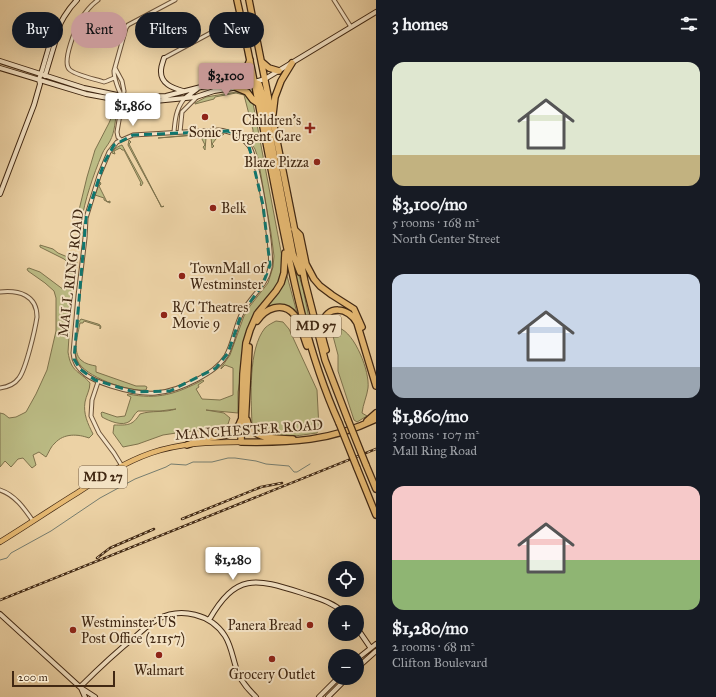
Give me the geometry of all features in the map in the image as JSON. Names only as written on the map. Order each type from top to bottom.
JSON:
[{"type":"highway","name":"MD 97","points":[[238,0],[286,247],[304,322],[319,374],[376,515]]},
{"type":"highway","name":"MD 97","points":[[249,0],[306,289],[319,339],[337,395],[376,489]]},
{"type":"highway","points":[[250,60],[245,74],[234,85],[247,92],[258,104]]},
{"type":"highway","points":[[262,62],[269,68],[279,71]]},
{"type":"highway","points":[[272,116],[279,84],[292,63]]},
{"type":"highway","points":[[254,82],[259,84],[262,93],[293,254],[306,289]]},
{"type":"highway","points":[[294,229],[300,234],[306,264],[314,279],[326,291],[354,309],[357,313],[376,375]]},
{"type":"highway","points":[[286,247],[284,273],[281,283],[257,314],[251,325],[247,338],[244,356],[244,415],[249,427],[258,435],[264,437],[314,440]]},
{"type":"highway","points":[[243,442],[249,347],[253,331],[258,321],[266,311],[281,307],[290,310],[295,314],[319,374]]},
{"type":"highway","points":[[337,395],[322,330],[322,324],[326,316],[337,310],[347,312],[354,318],[376,386]]},
{"type":"highway","points":[[362,425],[376,414]]},
{"type":"highway","points":[[187,445],[206,439],[229,435],[234,431],[244,415]]},
{"type":"highway","name":"MD 27","points":[[362,425],[376,419]]},
{"type":"highway","name":"MANCHESTER ROAD","points":[[243,442],[287,442],[314,440],[334,436],[362,425]]},
{"type":"main road","name":"MANCHESTER ROAD","points":[[0,542],[139,457],[153,452],[187,445],[213,442],[243,442]]},
{"type":"street","points":[[0,194],[34,105],[53,33],[57,31],[65,14],[77,0]]},
{"type":"street","points":[[98,0],[81,19],[70,45],[66,60],[68,68],[74,72],[104,82],[114,78]]},
{"type":"street","points":[[122,98],[114,78],[114,68],[127,26],[175,0]]},
{"type":"street","points":[[334,0],[351,27]]},
{"type":"street","points":[[0,68],[42,79],[86,94],[149,102],[184,99],[196,97],[250,80],[254,82],[265,79],[376,12]]},
{"type":"street","points":[[185,91],[168,86],[161,71],[164,58],[209,34]]},
{"type":"street","points":[[0,61],[84,88],[122,98],[154,97],[201,87],[234,85]]},
{"type":"street","points":[[114,68],[119,74],[124,91],[117,134],[121,140]]},
{"type":"street","points":[[174,132],[176,114],[180,104],[184,99],[201,87]]},
{"type":"street","points":[[180,132],[182,112],[196,97]]},
{"type":"street","name":"MALL RING ROAD","points":[[218,130],[228,131],[242,138],[252,150],[263,205],[270,265],[268,275],[263,284],[248,302],[241,315],[228,353],[223,361],[212,371],[180,387],[159,393],[134,392],[98,382],[80,369],[74,358],[73,353],[78,296],[88,209],[106,157],[111,148],[121,140],[135,135],[180,132],[218,130]]},
{"type":"street","points":[[0,292],[15,292],[26,295],[36,308],[37,317],[22,373],[14,384],[0,388]]},
{"type":"street","points":[[98,382],[92,400],[91,416],[99,433],[111,448],[122,466]]},
{"type":"street","points":[[0,490],[8,493],[15,499],[33,521]]},
{"type":"street","points":[[209,620],[218,605],[233,590],[246,584],[260,582],[277,585],[326,601],[332,605]]},
{"type":"street","points":[[81,687],[103,663],[158,619],[168,615],[185,613],[209,620],[225,636],[232,651],[240,678],[256,697]]},
{"type":"street","points":[[0,614],[81,687],[95,697]]},
{"type":"street","points":[[364,639],[370,648]]},
{"type":"street","points":[[364,653],[376,644]]},
{"type":"street","points":[[364,662],[376,651]]},
{"type":"street","points":[[319,697],[331,685]]},
{"type":"street","points":[[328,697],[340,685]]},
{"type":"street","points":[[81,687],[86,697]]},
{"type":"highlighted area","points":[[228,131],[238,135],[249,146],[263,205],[270,265],[263,284],[241,315],[228,353],[216,368],[170,391],[134,392],[95,380],[80,369],[74,359],[86,218],[104,163],[114,145],[133,135]]},
{"type":"green space","points":[[237,92],[246,95],[253,103],[283,262],[281,280],[254,317],[238,392],[238,413],[206,410],[224,413],[230,418],[228,424],[222,429],[163,435],[138,444],[123,447],[113,433],[114,425],[132,423],[140,414],[176,409],[138,411],[127,423],[112,422],[102,417],[102,412],[117,417],[125,416],[131,397],[127,395],[128,394],[139,396],[158,396],[184,389],[203,380],[204,381],[198,385],[199,387],[196,389],[202,399],[220,400],[233,395],[233,368],[225,365],[221,368],[230,355],[244,316],[268,283],[273,267],[274,256],[258,158],[255,149],[249,140],[253,135],[253,130],[244,95],[236,93],[195,103],[206,97]]},
{"type":"green space","points":[[115,109],[117,110],[113,134],[95,171],[80,223],[79,210],[95,150]]},
{"type":"green space","points":[[216,133],[224,134],[222,136],[220,134],[212,144],[214,146],[212,148],[211,137]]},
{"type":"green space","points":[[203,134],[206,138],[205,150],[203,147],[205,145],[201,137],[198,138],[197,135],[158,138]]},
{"type":"green space","points":[[129,140],[131,142],[129,144],[160,204],[128,145]]},
{"type":"green space","points":[[122,145],[143,183],[141,186],[141,183],[124,150],[120,148],[114,151],[115,154],[112,153],[116,148]]},
{"type":"green space","points":[[100,182],[101,184],[99,186],[107,201],[104,200],[104,198],[95,195]]},
{"type":"green space","points":[[280,189],[293,255],[303,289],[309,318],[306,319],[293,269]]},
{"type":"green space","points":[[40,245],[53,249],[58,253],[77,261],[71,306],[68,352],[71,364],[76,371],[90,383],[85,402],[85,415],[93,434],[89,438],[76,435],[63,437],[51,447],[46,457],[39,452],[33,455],[36,465],[32,468],[23,458],[18,459],[11,467],[5,461],[0,467],[0,413],[9,418],[16,417],[26,412],[47,370],[56,331],[56,298],[54,291],[27,269],[29,268],[40,272],[64,290],[66,289],[69,264],[64,259],[40,247]]},
{"type":"green space","points":[[286,272],[297,313],[288,308],[262,312]]},
{"type":"green space","points":[[81,319],[98,324],[100,325],[101,327],[100,329],[100,326],[84,321],[83,323],[80,323],[76,348],[78,357],[86,363],[96,366],[96,372],[136,386],[145,386],[147,387],[146,390],[129,389],[108,382],[88,372],[81,366],[77,360],[75,346],[78,323]]},
{"type":"green space","points":[[276,321],[283,322],[289,329],[317,390],[319,429],[317,433],[279,437],[265,434],[256,429],[252,424],[251,401],[253,360],[260,337],[265,328]]},
{"type":"green space","points":[[339,328],[351,337],[356,345],[367,373],[368,388],[362,413],[367,416],[357,422],[354,420],[338,371],[338,355],[333,336],[336,329]]},
{"type":"waterway","points":[[0,560],[7,558],[11,553],[51,531],[100,498],[135,479],[171,464],[186,465],[193,462],[212,462],[235,458],[266,464],[289,466],[294,472],[297,472],[310,464]]},
{"type":"railway","points":[[0,600],[376,449]]},
{"type":"railway","points":[[182,519],[261,487],[282,483]]},
{"type":"railway","points":[[97,558],[110,548],[154,529]]},
{"type":"place","name":"Sonic","points":[[205,117]]},
{"type":"place","name":"Children’s Urgent Care","points":[[310,128]]},
{"type":"place","name":"Blaze Pizza","points":[[317,162]]},
{"type":"place","name":"Belk","points":[[213,208]]},
{"type":"place","name":"TownMall of Westminster","points":[[182,276]]},
{"type":"place","name":"R/C Theatres Movie 9","points":[[164,315]]},
{"type":"place","name":"Panera Bread","points":[[310,625]]},
{"type":"place","name":"Westminster US Post Office (21157)","points":[[73,630]]},
{"type":"place","name":"Walmart","points":[[159,655]]},
{"type":"place","name":"Grocery Outlet","points":[[272,659]]}]
